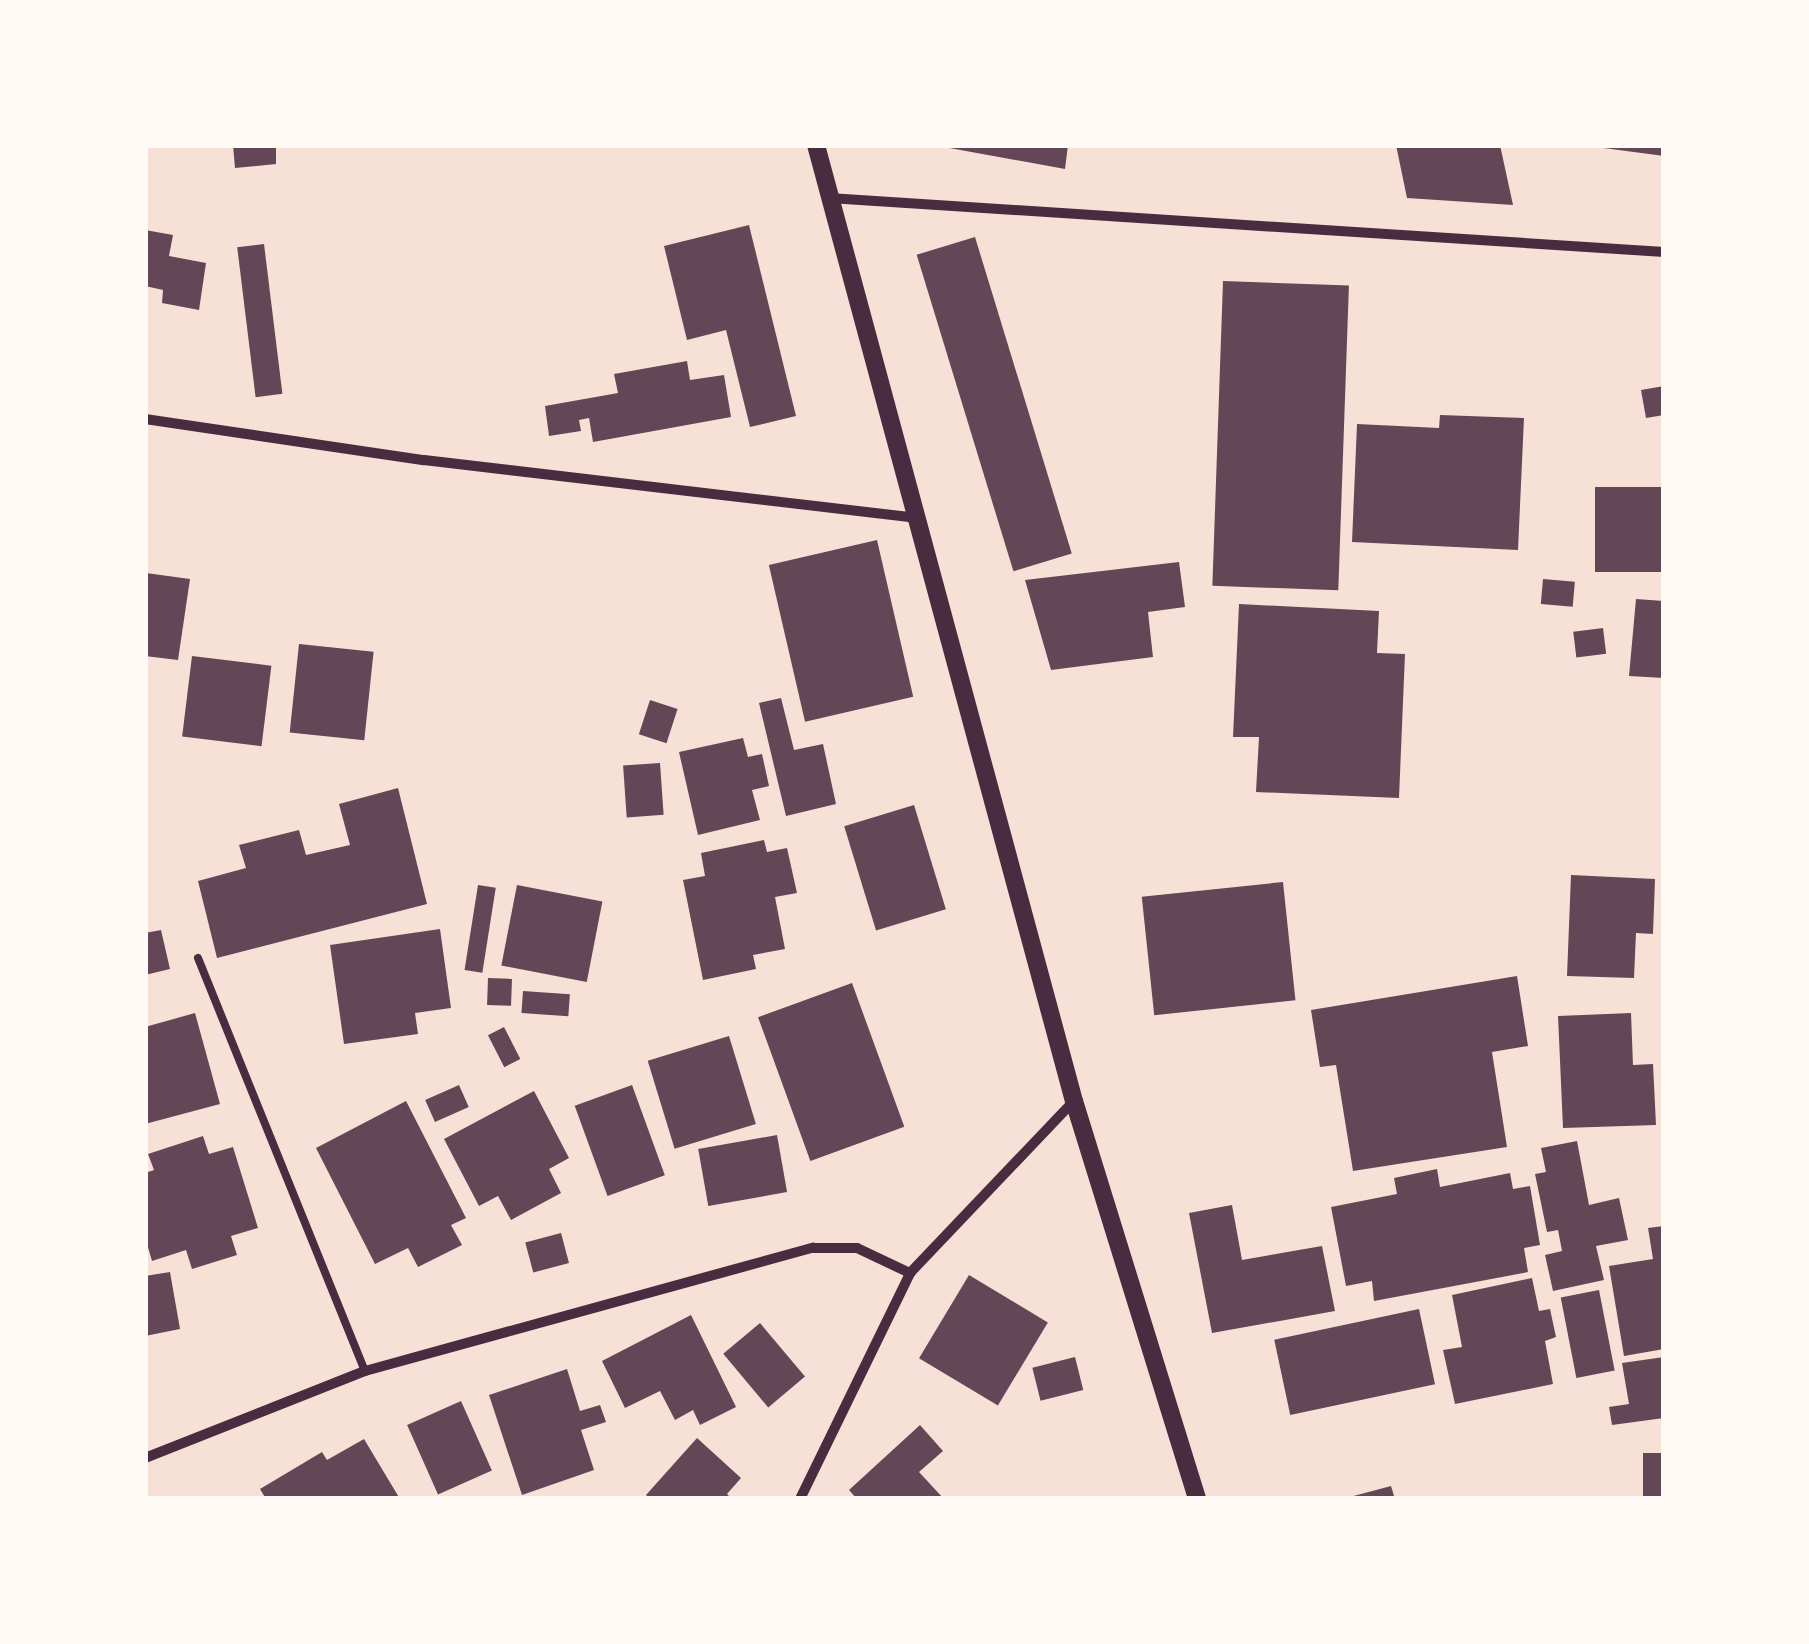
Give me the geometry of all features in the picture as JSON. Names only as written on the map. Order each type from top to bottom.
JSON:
[{"type":"street","points":[[816,145],[1074,1100],[1197,1499]]},
{"type":"street","points":[[829,198],[1664,252]]},
{"type":"street","points":[[145,420],[424,460],[916,518]]},
{"type":"street","points":[[800,1499],[910,1273],[1074,1100]]},
{"type":"street","points":[[145,1458],[365,1371],[813,1248],[857,1248],[910,1273]]},
{"type":"lane","points":[[198,958],[365,1371]]},
{"type":"building","points":[[233,145],[276,145],[276,164],[235,168]]},
{"type":"building","points":[[933,145],[1068,145],[1065,169]]},
{"type":"building","points":[[1396,145],[1500,145],[1513,205],[1407,198]]},
{"type":"building","points":[[1664,145],[1664,156],[1596,147]]},
{"type":"building","points":[[749,225],[796,416],[750,427],[726,330],[687,340],[664,246]]},
{"type":"building","points":[[145,230],[173,235],[169,256],[206,263],[199,310],[162,303],[163,290],[145,286]]},
{"type":"building","points":[[975,237],[1072,554],[1013,571],[917,255]]},
{"type":"building","points":[[264,244],[282,394],[256,397],[237,247]]},
{"type":"building","points":[[1223,281],[1349,285],[1338,590],[1212,586]]},
{"type":"building","points":[[687,361],[690,380],[724,375],[731,417],[593,442],[589,418],[579,420],[581,431],[549,436],[545,406],[618,393],[614,374]]},
{"type":"building","points":[[1664,386],[1664,415],[1646,418],[1641,390]]},
{"type":"building","points":[[1440,415],[1524,418],[1518,550],[1352,542],[1357,424],[1439,428]]},
{"type":"building","points":[[1595,487],[1664,487],[1664,572],[1595,572]]},
{"type":"building","points":[[877,540],[913,697],[805,722],[769,565]]},
{"type":"building","points":[[1179,562],[1185,607],[1148,612],[1153,657],[1051,670],[1025,580]]},
{"type":"building","points":[[146,573],[190,579],[178,660],[145,656]]},
{"type":"building","points":[[1543,579],[1575,582],[1573,607],[1541,604]]},
{"type":"building","points":[[1636,599],[1664,601],[1664,678],[1629,676]]},
{"type":"building","points":[[1239,604],[1379,611],[1377,653],[1405,654],[1399,798],[1256,792],[1259,737],[1233,737]]},
{"type":"building","points":[[1603,628],[1606,654],[1576,657],[1573,632]]},
{"type":"building","points":[[299,644],[374,652],[364,740],[290,733]]},
{"type":"building","points":[[192,656],[271,666],[262,746],[182,736]]},
{"type":"building","points":[[781,698],[794,750],[823,744],[836,804],[786,816],[759,703]]},
{"type":"building","points":[[650,700],[678,709],[666,743],[639,734]]},
{"type":"building","points":[[743,738],[748,757],[762,754],[769,786],[752,790],[760,820],[698,835],[679,752]]},
{"type":"building","points":[[660,763],[664,815],[627,817],[623,766]]},
{"type":"building","points":[[398,788],[427,904],[217,958],[198,881],[246,868],[239,845],[299,830],[306,855],[350,845],[339,804]]},
{"type":"building","points":[[914,805],[946,909],[876,931],[844,826]]},
{"type":"building","points":[[764,840],[767,852],[787,848],[797,893],[775,897],[785,949],[753,955],[756,969],[703,980],[683,880],[705,876],[701,853]]},
{"type":"building","points":[[1571,875],[1655,879],[1653,934],[1636,933],[1634,978],[1567,976]]},
{"type":"building","points":[[1283,882],[1295,1000],[1154,1015],[1142,897]]},
{"type":"building","points":[[478,885],[496,888],[482,973],[465,970]]},
{"type":"building","points":[[517,885],[602,902],[587,982],[501,965]]},
{"type":"building","points":[[440,929],[451,1008],[415,1013],[418,1034],[344,1044],[330,945]]},
{"type":"building","points":[[161,930],[170,969],[145,975],[145,933]]},
{"type":"building","points":[[1517,976],[1528,1046],[1492,1052],[1507,1147],[1353,1171],[1336,1065],[1320,1067],[1311,1010]]},
{"type":"building","points":[[488,978],[512,979],[511,1006],[487,1005]]},
{"type":"building","points":[[852,983],[904,1127],[810,1161],[758,1017]]},
{"type":"building","points":[[523,991],[570,994],[568,1016],[521,1013]]},
{"type":"building","points":[[195,1013],[220,1104],[145,1124],[145,1027]]},
{"type":"building","points":[[1631,1013],[1633,1065],[1653,1064],[1656,1125],[1563,1128],[1558,1016]]},
{"type":"building","points":[[504,1027],[520,1059],[504,1067],[488,1035]]},
{"type":"building","points":[[729,1036],[756,1124],[675,1149],[648,1061]]},
{"type":"building","points":[[459,1085],[469,1107],[435,1122],[425,1100]]},
{"type":"building","points":[[632,1085],[665,1175],[608,1196],[575,1106]]},
{"type":"building","points":[[534,1091],[569,1158],[549,1169],[561,1193],[511,1220],[498,1196],[479,1206],[444,1139]]},
{"type":"building","points":[[406,1101],[466,1218],[451,1225],[462,1245],[418,1267],[408,1248],[375,1264],[316,1148]]},
{"type":"building","points":[[777,1135],[787,1192],[708,1206],[698,1149]]},
{"type":"building","points":[[203,1136],[209,1154],[233,1147],[258,1228],[231,1236],[237,1255],[192,1269],[186,1250],[152,1261],[145,1237],[145,1173],[154,1170],[148,1154]]},
{"type":"building","points":[[1577,1141],[1589,1205],[1619,1198],[1628,1240],[1596,1246],[1604,1280],[1553,1291],[1545,1255],[1562,1251],[1558,1230],[1547,1232],[1535,1174],[1546,1172],[1541,1148]]},
{"type":"building","points":[[1437,1169],[1440,1187],[1510,1173],[1513,1189],[1530,1186],[1540,1245],[1524,1248],[1528,1272],[1374,1301],[1372,1281],[1346,1286],[1331,1207],[1397,1194],[1394,1178]]},
{"type":"building","points":[[1232,1205],[1242,1260],[1322,1246],[1335,1311],[1212,1333],[1189,1213]]},
{"type":"building","points":[[1664,1226],[1664,1349],[1624,1356],[1609,1266],[1653,1259],[1648,1228]]},
{"type":"building","points":[[561,1233],[569,1263],[533,1273],[525,1243]]},
{"type":"building","points":[[170,1272],[180,1329],[145,1336],[145,1276]]},
{"type":"building","points":[[969,1275],[1048,1322],[998,1406],[919,1358]]},
{"type":"building","points":[[1532,1278],[1539,1311],[1550,1309],[1556,1337],[1545,1341],[1553,1384],[1455,1404],[1443,1350],[1462,1347],[1452,1295]]},
{"type":"building","points":[[1599,1290],[1615,1370],[1576,1378],[1561,1297]]},
{"type":"building","points":[[1419,1309],[1435,1384],[1290,1415],[1274,1340]]},
{"type":"building","points":[[691,1315],[736,1407],[700,1425],[693,1410],[675,1420],[660,1391],[625,1408],[602,1361]]},
{"type":"building","points":[[760,1323],[805,1377],[768,1407],[723,1354]]},
{"type":"building","points":[[1075,1357],[1083,1390],[1041,1401],[1032,1368]]},
{"type":"building","points":[[1664,1357],[1664,1418],[1612,1425],[1609,1407],[1629,1404],[1622,1363]]},
{"type":"building","points":[[567,1369],[580,1411],[600,1405],[606,1422],[581,1430],[594,1470],[522,1495],[489,1395]]},
{"type":"building","points":[[461,1401],[492,1470],[438,1494],[407,1425]]},
{"type":"building","points":[[920,1425],[943,1451],[919,1472],[944,1499],[857,1499],[849,1490]]},
{"type":"building","points":[[697,1438],[741,1478],[727,1494],[732,1499],[650,1499],[646,1495]]},
{"type":"building","points":[[364,1439],[400,1499],[266,1499],[260,1489],[322,1452],[327,1460]]},
{"type":"building","points":[[1643,1453],[1664,1453],[1664,1499],[1643,1499]]},
{"type":"building","points":[[1391,1486],[1395,1499],[1346,1499],[1346,1498]]}]
